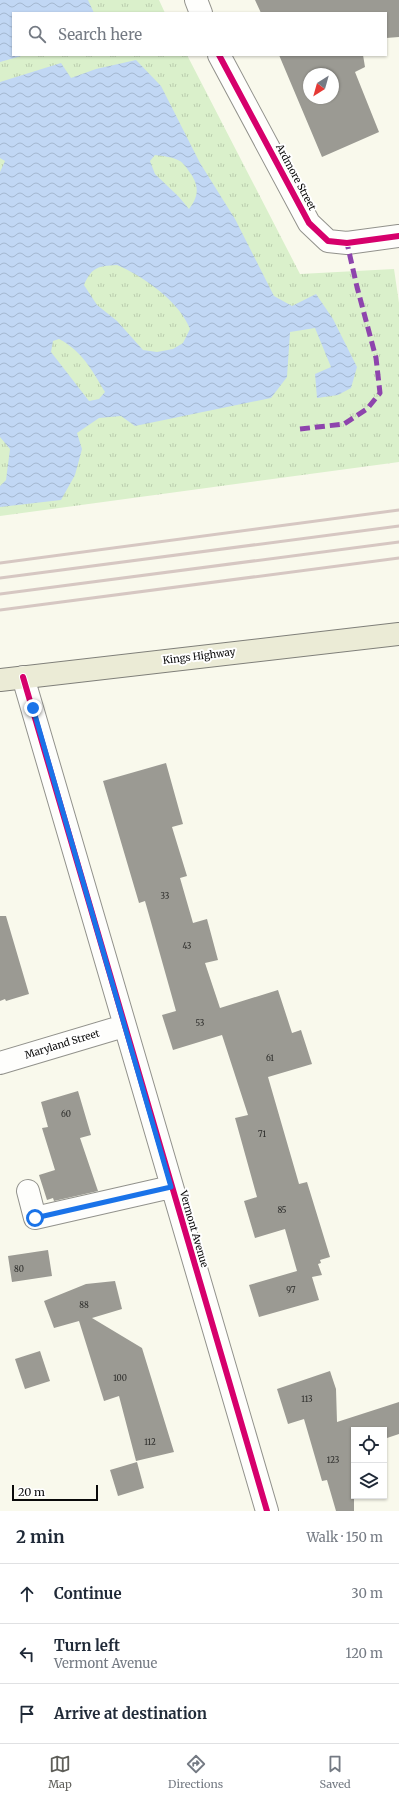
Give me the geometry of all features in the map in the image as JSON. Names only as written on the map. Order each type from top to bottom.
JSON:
[{"type":"main road","name":"Kings Highway","points":[[0,680],[399,634]]},
{"type":"street","points":[[196,0],[201,12]]},
{"type":"street","name":"Ardmore Street","points":[[220,56],[309,223],[328,241],[348,243],[399,236]]},
{"type":"street","name":"Vermont Avenue","points":[[23,677],[267,1511]]},
{"type":"street","name":"Maryland Street","points":[[0,1063],[124,1026]]},
{"type":"street","points":[[28,1191],[35,1218],[171,1187]]},
{"type":"green space","points":[[0,0],[159,0],[165,12],[12,12],[12,56],[188,56],[300,274],[394,269],[399,303],[399,462],[0,516]]},
{"type":"water","points":[[0,0],[88,0],[94,12],[12,12],[12,56],[21,56],[0,62]]},
{"type":"water","points":[[136,60],[161,86],[200,163],[235,219],[274,296],[292,306],[316,294],[333,319],[357,367],[351,388],[338,395],[317,398],[315,374],[331,367],[315,328],[290,332],[287,377],[271,398],[135,426],[121,416],[99,418],[77,433],[82,449],[75,475],[61,500],[0,507],[0,486],[6,480],[10,449],[0,437],[0,172],[5,161],[0,158],[0,82],[61,63],[71,78],[96,69]],"holes":[[[155,155],[180,161],[192,175],[197,190],[193,204],[189,209],[155,174],[150,161]],[[117,265],[149,283],[160,291],[178,309],[190,329],[183,343],[173,349],[157,352],[143,350],[117,321],[97,305],[84,285],[93,271],[100,267]],[[59,339],[67,344],[86,362],[105,392],[99,399],[89,401],[51,352],[53,341]]]},
{"type":"building","points":[[255,0],[399,0],[399,37],[387,38],[387,12],[261,12]]},
{"type":"building","points":[[279,56],[363,56],[365,67],[355,72],[379,132],[322,157]]},
{"type":"building","points":[[166,763],[183,824],[172,827],[187,876],[180,878],[193,923],[207,919],[218,960],[205,963],[220,1008],[278,990],[292,1033],[301,1030],[312,1064],[268,1077],[299,1184],[307,1182],[330,1257],[320,1260],[321,1263],[318,1264],[322,1275],[312,1277],[319,1300],[259,1317],[249,1285],[297,1271],[285,1229],[255,1238],[244,1201],[257,1197],[235,1118],[248,1115],[222,1035],[173,1050],[162,1015],[176,1011],[145,901],[139,903],[103,781]]},
{"type":"building","points":[[0,916],[6,916],[29,994],[6,1001],[5,999],[0,1001]]},
{"type":"building","points":[[78,1091],[91,1135],[80,1138],[98,1191],[54,1201],[53,1198],[47,1200],[39,1175],[55,1170],[42,1128],[48,1127],[41,1102]]},
{"type":"building","points":[[48,1250],[52,1276],[12,1282],[8,1256]]},
{"type":"building","points":[[115,1281],[122,1309],[92,1318],[142,1348],[174,1452],[136,1461],[119,1396],[104,1401],[79,1321],[54,1328],[44,1301],[86,1284]]},
{"type":"building","points":[[40,1351],[50,1381],[25,1389],[15,1359]]},
{"type":"building","points":[[330,1371],[336,1389],[337,1422],[399,1402],[399,1434],[387,1438],[387,1427],[351,1427],[351,1499],[354,1499],[354,1511],[336,1511],[327,1480],[322,1481],[304,1419],[288,1424],[277,1389]]},
{"type":"building","points":[[137,1462],[144,1488],[118,1496],[110,1470]]},
{"type":"railway","points":[[0,563],[399,510]]},
{"type":"railway","points":[[0,578],[399,526]]},
{"type":"railway","points":[[0,594],[399,542]]},
{"type":"railway","points":[[0,610],[399,558]]},
{"type":"marked path","points":[[300,429],[344,424],[367,409],[380,393],[376,358],[347,243]]},
{"type":"cycle path","points":[[220,56],[309,223],[328,241],[347,243],[399,236]]},
{"type":"cycle path","points":[[23,677],[267,1511]]},
{"type":"route","points":[[33,708],[171,1187],[35,1218]]}]
